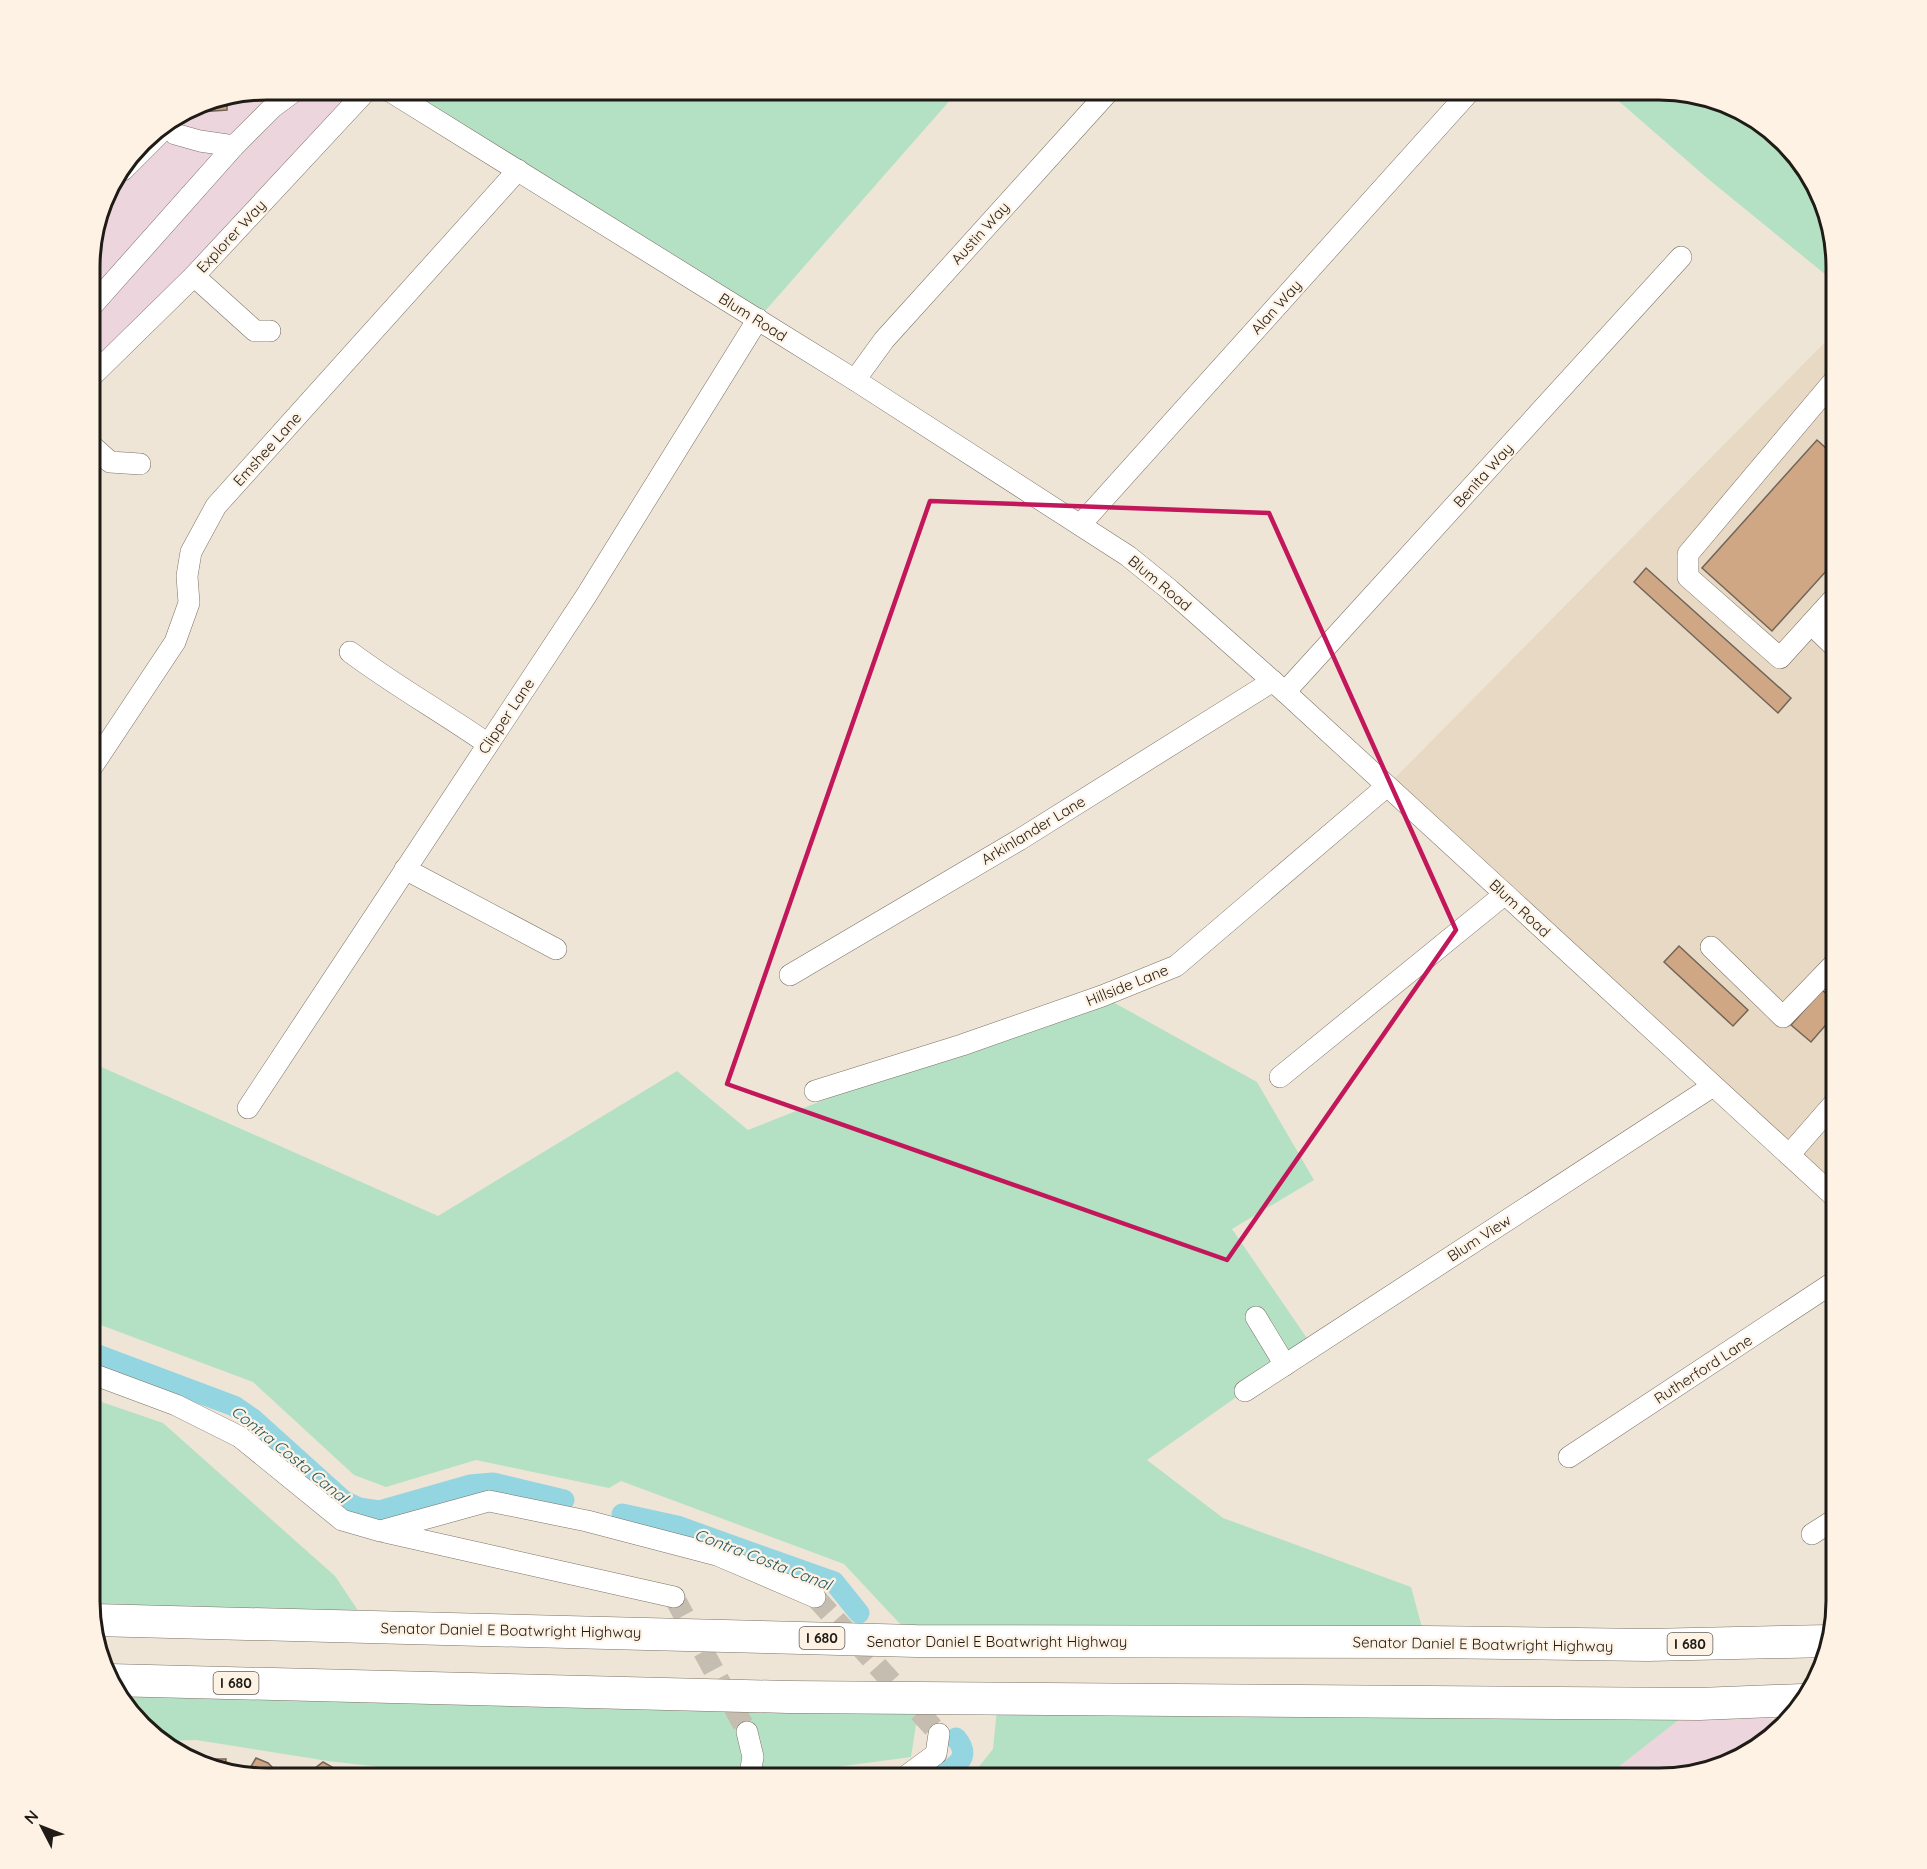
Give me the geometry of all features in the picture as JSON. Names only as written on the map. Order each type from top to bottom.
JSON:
[{"type":"highway","name":"Senator Daniel E Boatwright Highway","points":[[102,1620],[916,1641],[1426,1642],[1648,1646],[1821,1641]]},
{"type":"highway","name":"I 680","points":[[121,1680],[788,1697],[1699,1704],[1794,1700]]},
{"type":"highway","points":[[1699,1704],[1778,1720]]},
{"type":"street","points":[[101,297],[234,146],[281,101]]},
{"type":"street","name":"Explorer Way","points":[[101,367],[194,276],[357,101]]},
{"type":"street","name":"Blum Road","points":[[406,101],[855,380],[1128,556],[1170,590],[1279,687],[1826,1189]]},
{"type":"street","name":"Austin Way","points":[[855,380],[884,340],[1100,101]]},
{"type":"street","name":"Alan Way","points":[[1081,524],[1461,101]]},
{"type":"street","points":[[173,130],[176,134],[200,141],[234,146]]},
{"type":"street","name":"Emshee Lane","points":[[101,754],[175,642],[189,603],[187,576],[191,552],[216,506],[518,170]]},
{"type":"street","name":"Benita Way","points":[[1279,687],[1681,257]]},
{"type":"street","points":[[194,276],[255,331],[270,331]]},
{"type":"street","name":"Clipper Lane","points":[[248,1108],[586,596],[758,319]]},
{"type":"street","points":[[1826,390],[1688,554],[1688,577],[1780,658],[1826,607]]},
{"type":"street","points":[[101,454],[110,462],[140,464]]},
{"type":"street","points":[[1811,624],[1826,638]]},
{"type":"street","points":[[350,652],[383,677],[457,722],[488,744]]},
{"type":"street","name":"Arkinlander Lane","points":[[790,975],[1279,687]]},
{"type":"street","name":"Hillside Lane","points":[[815,1091],[962,1045],[1102,996],[1176,966],[1387,786]]},
{"type":"street","points":[[405,869],[556,949]]},
{"type":"street","points":[[1280,1077],[1505,894]]},
{"type":"street","points":[[1711,947],[1784,1017],[1826,973]]},
{"type":"street","name":"Blum View","points":[[1245,1391],[1713,1086]]},
{"type":"street","points":[[1789,1155],[1826,1116]]},
{"type":"street","name":"Rutherford Lane","points":[[1569,1457],[1826,1287]]},
{"type":"street","points":[[1256,1317],[1285,1365]]},
{"type":"street","points":[[100,1377],[176,1405],[240,1437],[342,1520],[380,1531],[674,1597]]},
{"type":"street","points":[[380,1531],[489,1501],[587,1521],[717,1555],[815,1597]]},
{"type":"street","points":[[1812,1534],[1826,1525]]},
{"type":"street","points":[[747,1732],[753,1757],[751,1768]]},
{"type":"street","points":[[917,1768],[936,1754],[939,1734]]},
{"type":"highlighted area","points":[[930,501],[1269,513],[1456,930],[1227,1260],[727,1084]]},
{"type":"shaded area","points":[[256,101],[356,101],[101,367],[101,256],[106,224],[123,184],[149,149],[175,129],[203,113],[235,104]]},
{"type":"shaded area","points":[[1826,341],[1826,1189],[1387,786]]},
{"type":"shaded area","points":[[1699,1704],[1778,1720],[1752,1740],[1713,1760],[1681,1767],[1617,1768]]},
{"type":"green space","points":[[406,101],[949,101],[758,319]]},
{"type":"green space","points":[[1619,101],[1671,101],[1713,109],[1752,129],[1778,149],[1804,184],[1818,214],[1825,246],[1826,275],[1707,178]]},
{"type":"green space","points":[[1102,996],[1257,1082],[1314,1180],[1232,1229],[1313,1347],[1245,1391],[1147,1460],[1223,1518],[1411,1587],[1426,1642],[916,1641],[844,1564],[621,1481],[609,1488],[476,1460],[386,1487],[354,1475],[253,1382],[100,1325],[100,1067],[438,1216],[677,1071],[748,1130],[962,1045]]},
{"type":"green space","points":[[100,1401],[163,1423],[335,1576],[369,1627],[102,1621],[100,1602]]},
{"type":"green space","points":[[121,1680],[920,1699],[911,1757],[830,1768],[388,1768],[196,1740],[176,1741],[166,1734],[142,1712]]},
{"type":"green space","points":[[998,1699],[1699,1704],[1617,1768],[978,1768],[993,1749]]},
{"type":"building","points":[[227,106],[227,110],[207,111]]},
{"type":"building","points":[[1817,440],[1826,448],[1826,571],[1772,631],[1702,568]]},
{"type":"building","points":[[1646,568],[1791,698],[1778,713],[1634,582]]},
{"type":"building","points":[[1679,946],[1748,1010],[1733,1026],[1664,962]]},
{"type":"building","points":[[1822,990],[1826,993],[1826,1025],[1811,1042],[1791,1025]]},
{"type":"building","points":[[256,1758],[273,1768],[267,1768],[251,1767]]},
{"type":"building","points":[[211,1759],[226,1759],[226,1763]]},
{"type":"building","points":[[323,1762],[334,1768],[315,1768]]},
{"type":"waterway","name":"Contra Costa Canal","points":[[100,1356],[234,1406],[253,1419],[344,1501],[359,1508],[379,1511],[470,1485],[493,1483],[564,1500]]},
{"type":"waterway","name":"Contra Costa Canal","points":[[622,1514],[677,1526],[834,1582],[859,1613]]},
{"type":"waterway","name":"Contra Costa Canal","points":[[952,1768],[961,1759],[963,1753],[956,1738]]},
{"type":"tunnel","points":[[674,1597],[747,1732]]},
{"type":"tunnel","points":[[815,1597],[939,1734]]}]
